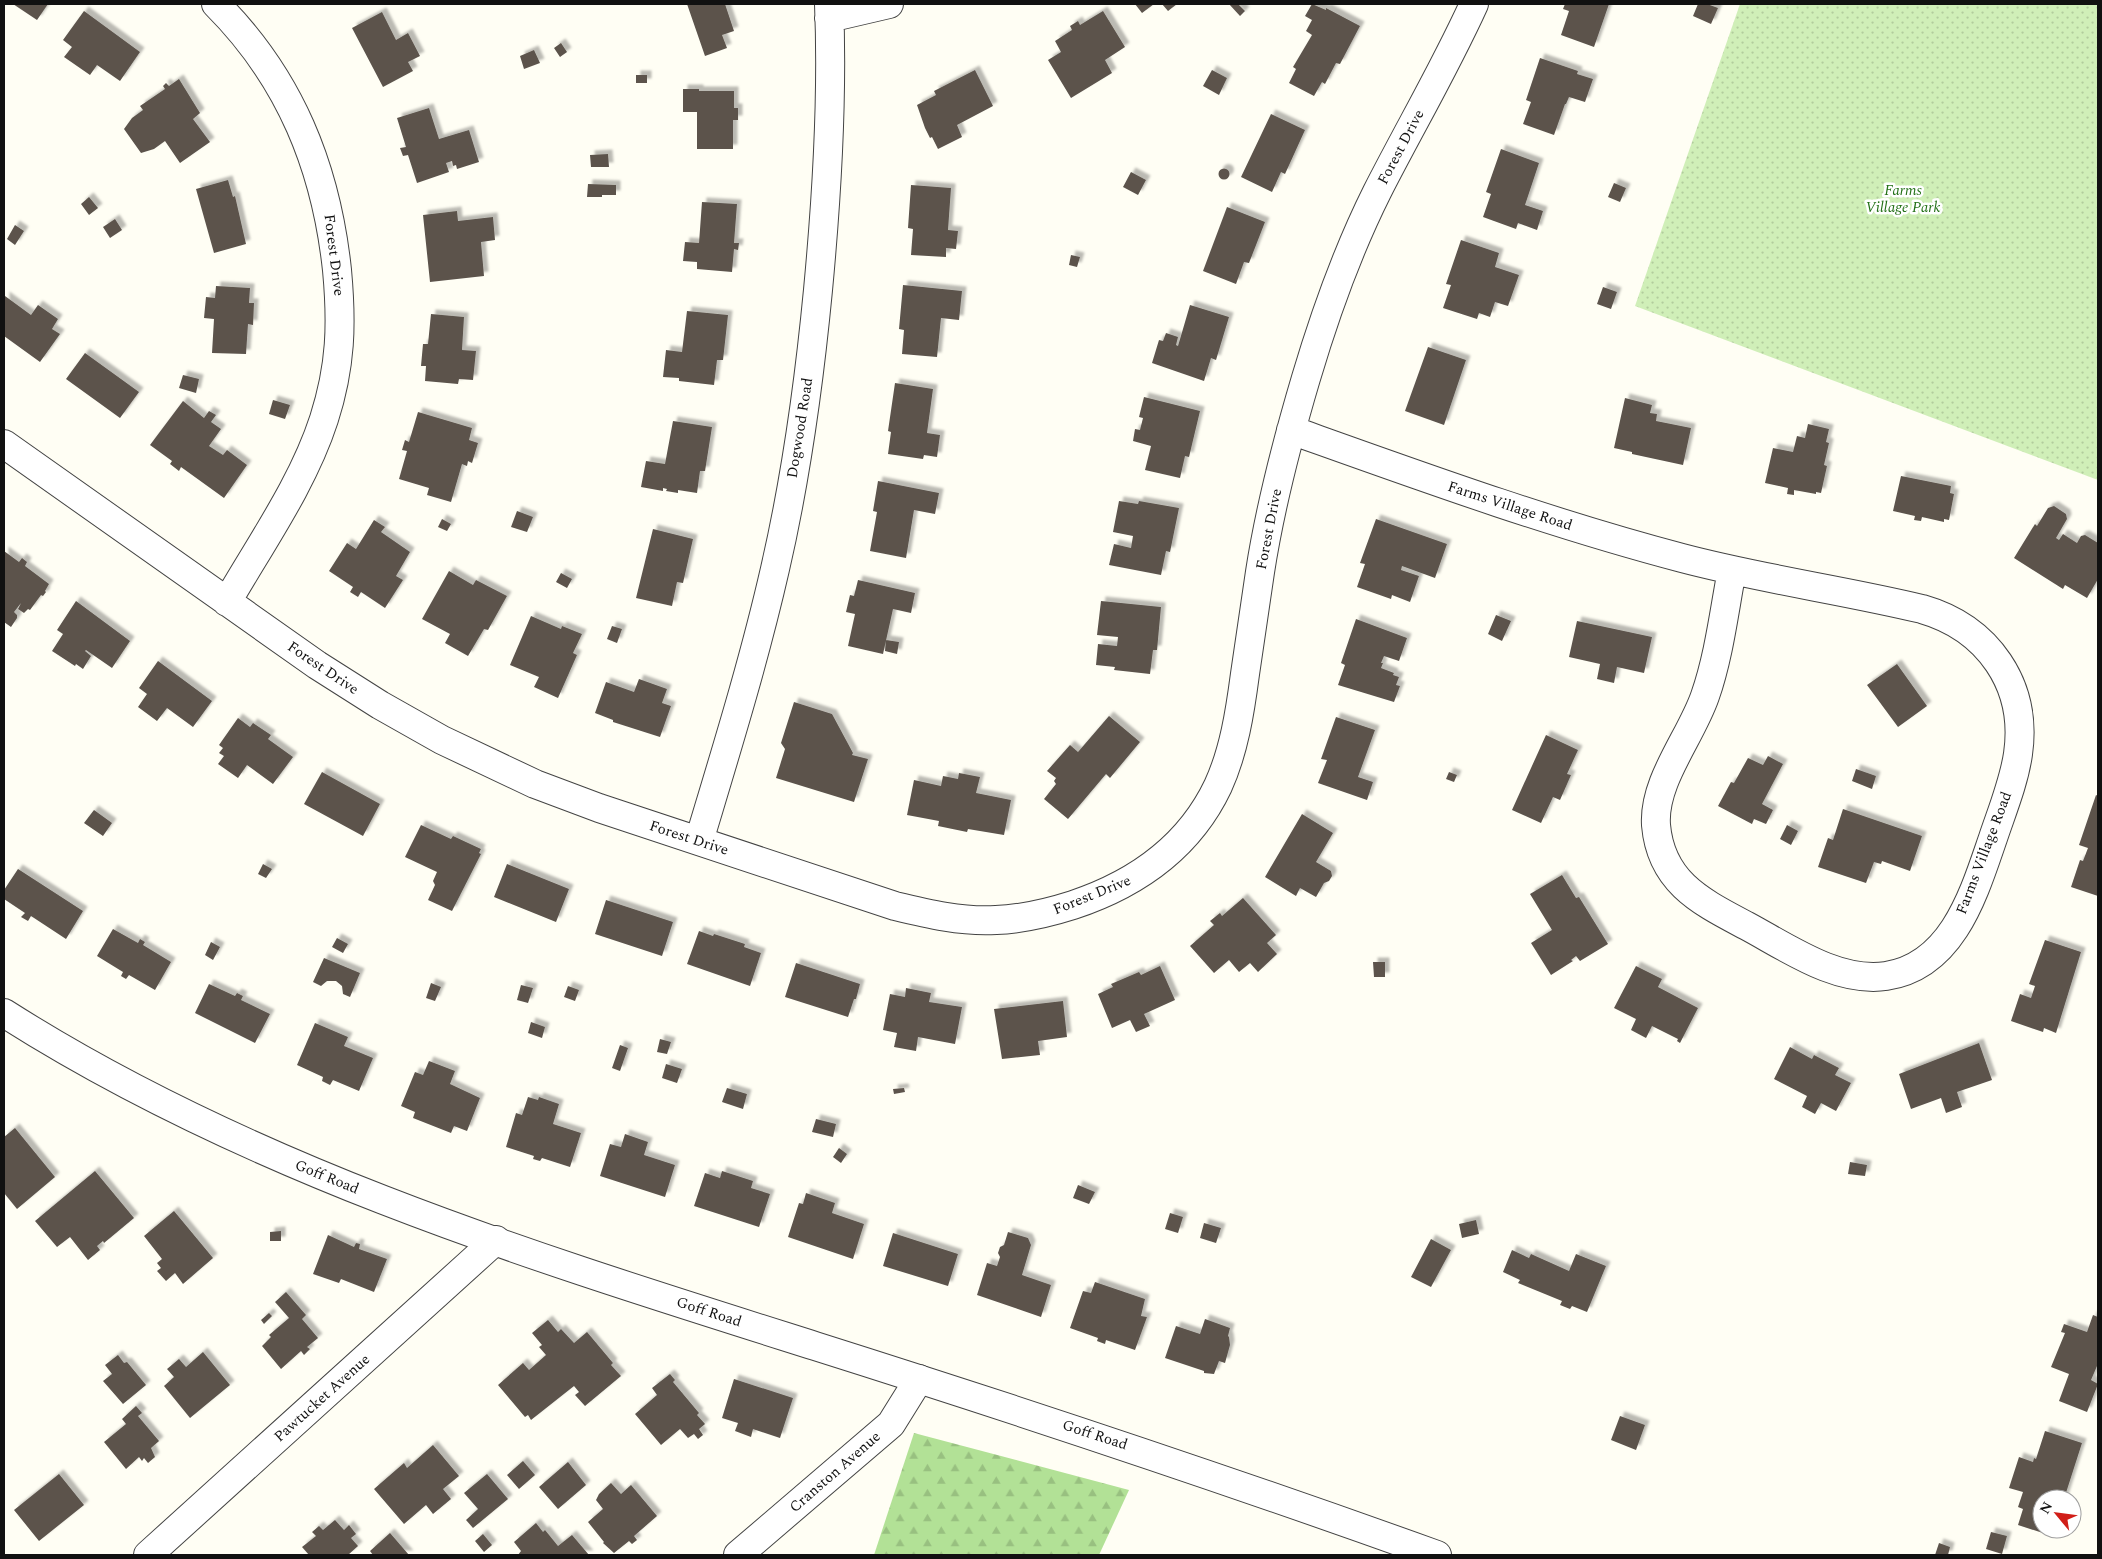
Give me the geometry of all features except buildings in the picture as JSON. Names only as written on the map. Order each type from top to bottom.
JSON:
[{"type":"street","name":"Forest Drive","points":[[216,4],[247,39],[266,65],[290,105],[311,149],[321,179],[332,230],[341,325],[339,356],[334,383],[324,419],[310,456],[227,602]]},
{"type":"street","points":[[829,11],[889,4]]},
{"type":"street","name":"Forest Drive","points":[[4,444],[349,686],[450,744],[558,793],[895,906],[942,916],[975,920],[995,920],[1040,915],[1110,890],[1152,866],[1179,843],[1197,821],[1218,785],[1227,763],[1241,700],[1265,542],[1291,430],[1320,332],[1357,234],[1474,4]]},
{"type":"street","name":"Dogwood Road","points":[[699,841],[759,636],[783,532],[797,454],[809,374],[822,249],[829,122],[829,11]]},
{"type":"street","name":"Farms Village Road","points":[[1291,430],[1469,493],[1646,548],[1732,570],[1908,606],[1945,616],[1963,626],[1979,639],[2000,665],[2009,680],[2018,714],[2019,743],[2015,766],[2005,802],[1966,908],[1943,945],[1925,962],[1913,968],[1885,976],[1870,977],[1840,972],[1818,963],[1698,899],[1680,883],[1664,858],[1656,826],[1658,800],[1665,780],[1692,727],[1708,688],[1732,570]]},
{"type":"street","name":"Goff Road","points":[[4,1013],[51,1042],[113,1076],[255,1146],[358,1190],[658,1296],[1172,1461],[1437,1555]]},
{"type":"street","name":"Pawtucket Avenue","points":[[148,1555],[496,1240]]},
{"type":"street","name":"Cranston Avenue","points":[[738,1555],[891,1424],[919,1379]]},
{"type":"green space","name":"Farms Village Park","points":[[1740,4],[2098,4],[2098,480],[1635,306]]},
{"type":"green space","points":[[914,1433],[1129,1490],[1099,1555],[874,1555]]}]
